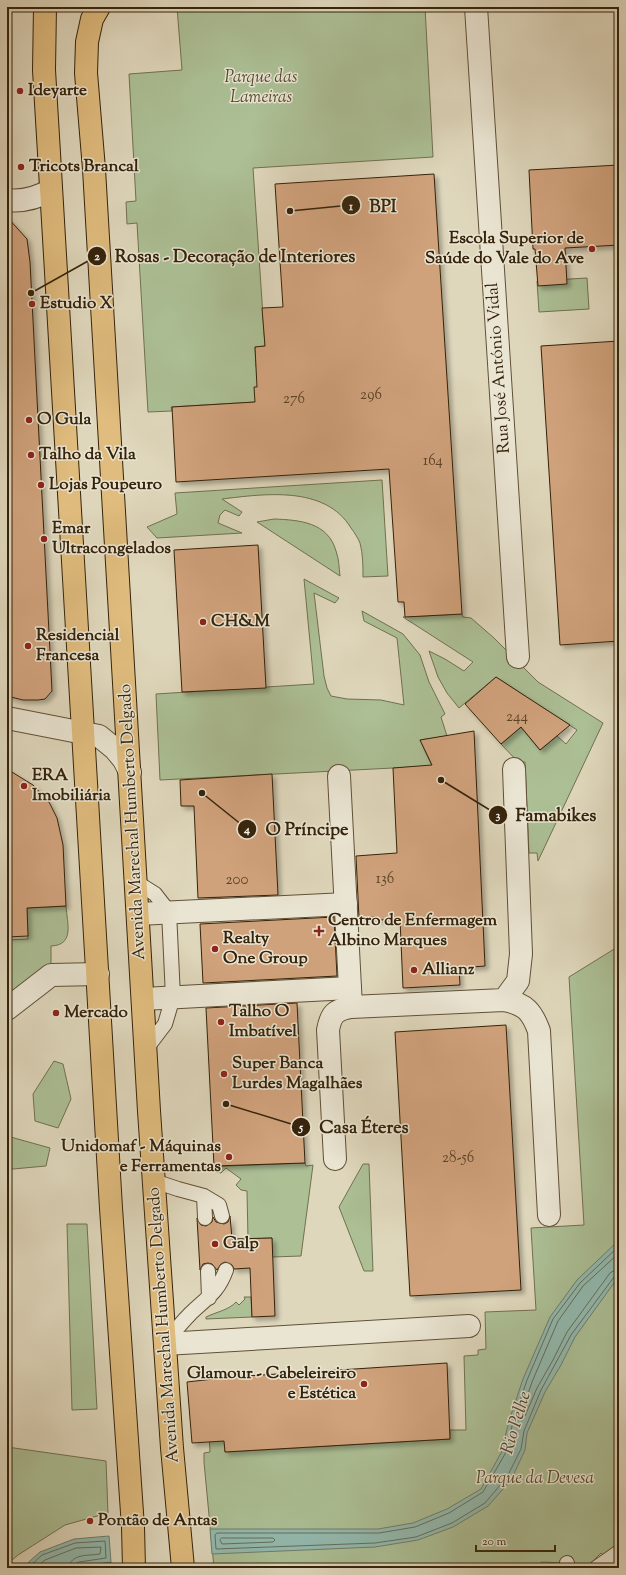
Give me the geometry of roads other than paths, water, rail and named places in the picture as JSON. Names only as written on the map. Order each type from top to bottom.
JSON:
[{"type":"main road","points":[[45,7],[44,70],[82,732],[134,1568]]},
{"type":"main road","name":"Avenida Marechal Humberto Delgado","points":[[99,7],[92,19],[86,42],[86,73],[94,168],[154,1181],[178,1526],[183,1568]]},
{"type":"street","name":"Rua José António Vidal","points":[[476,7],[518,657]]},
{"type":"street","points":[[7,200],[17,201],[31,199],[51,190]]},
{"type":"street","points":[[7,718],[99,736],[115,749],[124,760],[130,772]]},
{"type":"street","points":[[504,1000],[518,980],[521,954],[514,768]]},
{"type":"street","points":[[335,1159],[328,1030],[331,1018],[350,998],[339,776]]},
{"type":"street","points":[[138,914],[346,904]]},
{"type":"street","points":[[7,1008],[51,975],[98,974]]},
{"type":"street","points":[[143,999],[173,997],[504,1000],[515,1002],[526,1007],[534,1017],[539,1031],[548,1214]]},
{"type":"street","points":[[165,1344],[469,1326]]},
{"type":"lane","points":[[136,882],[155,894],[169,912],[173,997],[165,1024],[146,1049]]},
{"type":"lane","points":[[154,1181],[178,1190],[204,1196],[219,1205],[222,1216]]},
{"type":"lane","points":[[204,1196],[205,1218]]},
{"type":"lane","points":[[165,1344],[177,1328],[209,1298],[221,1283],[226,1270]]},
{"type":"lane","points":[[208,1271],[209,1298]]},
{"type":"lane","points":[[596,1568],[619,1552]]},
{"type":"water","name":"Rio Pelhe","points":[[619,1240],[619,1276],[575,1337],[545,1392],[527,1433],[525,1450],[511,1480],[488,1506],[453,1527],[418,1540],[375,1547],[212,1554],[210,1529],[378,1529],[413,1523],[447,1509],[481,1489],[501,1453],[509,1421],[523,1379],[550,1317],[577,1280]]},
{"type":"water","points":[[109,1536],[111,1562],[74,1568],[22,1568],[40,1552],[74,1539]]},
{"type":"place","name":"Ideyarte","points":[[20,91]]},
{"type":"place","name":"Tricots Brancal","points":[[21,167]]},
{"type":"place","name":"BPI","points":[[290,211]]},
{"type":"place","name":"Escola Superior de Saúde do Vale do Ave","points":[[592,249]]},
{"type":"place","name":"Rosas - Decoração de Interiores","points":[[31,293]]},
{"type":"place","name":"Estudio X","points":[[32,304]]},
{"type":"place","name":"O Gula","points":[[29,420]]},
{"type":"place","name":"Talho da Vila","points":[[31,455]]},
{"type":"place","name":"Lojas Poupeuro","points":[[41,485]]},
{"type":"place","name":"Emar Ultracongelados","points":[[44,539]]},
{"type":"place","name":"CH&M","points":[[203,622]]},
{"type":"place","name":"Residencial Francesa","points":[[28,646]]},
{"type":"place","name":"Famabikes","points":[[441,780]]},
{"type":"place","name":"ERA Imobiliária","points":[[24,786]]},
{"type":"place","name":"O Príncipe","points":[[202,793]]},
{"type":"place","name":"Centro de Enfermagem Albino Marques","points":[[319,931]]},
{"type":"place","name":"Realty One Group","points":[[215,949]]},
{"type":"place","name":"Allianz","points":[[414,970]]},
{"type":"place","name":"Mercado","points":[[56,1013]]},
{"type":"place","name":"Talho O Imbatível","points":[[221,1022]]},
{"type":"place","name":"Super Banca Lurdes Magalhães","points":[[224,1074]]},
{"type":"place","name":"Casa Éteres","points":[[226,1104]]},
{"type":"place","name":"Unidomaf - Máquinas e Ferramentas","points":[[229,1157]]},
{"type":"place","name":"Galp","points":[[215,1244]]},
{"type":"place","name":"Glamour - Cabeleireiro e Estética","points":[[364,1384]]},
{"type":"place","name":"Pontão de Antas","points":[[90,1521]]},
{"type":"park label","name":"Parque das Lameiras","points":[[261,88]]},
{"type":"park label","name":"Parque da Devesa","points":[[535,1479]]}]
